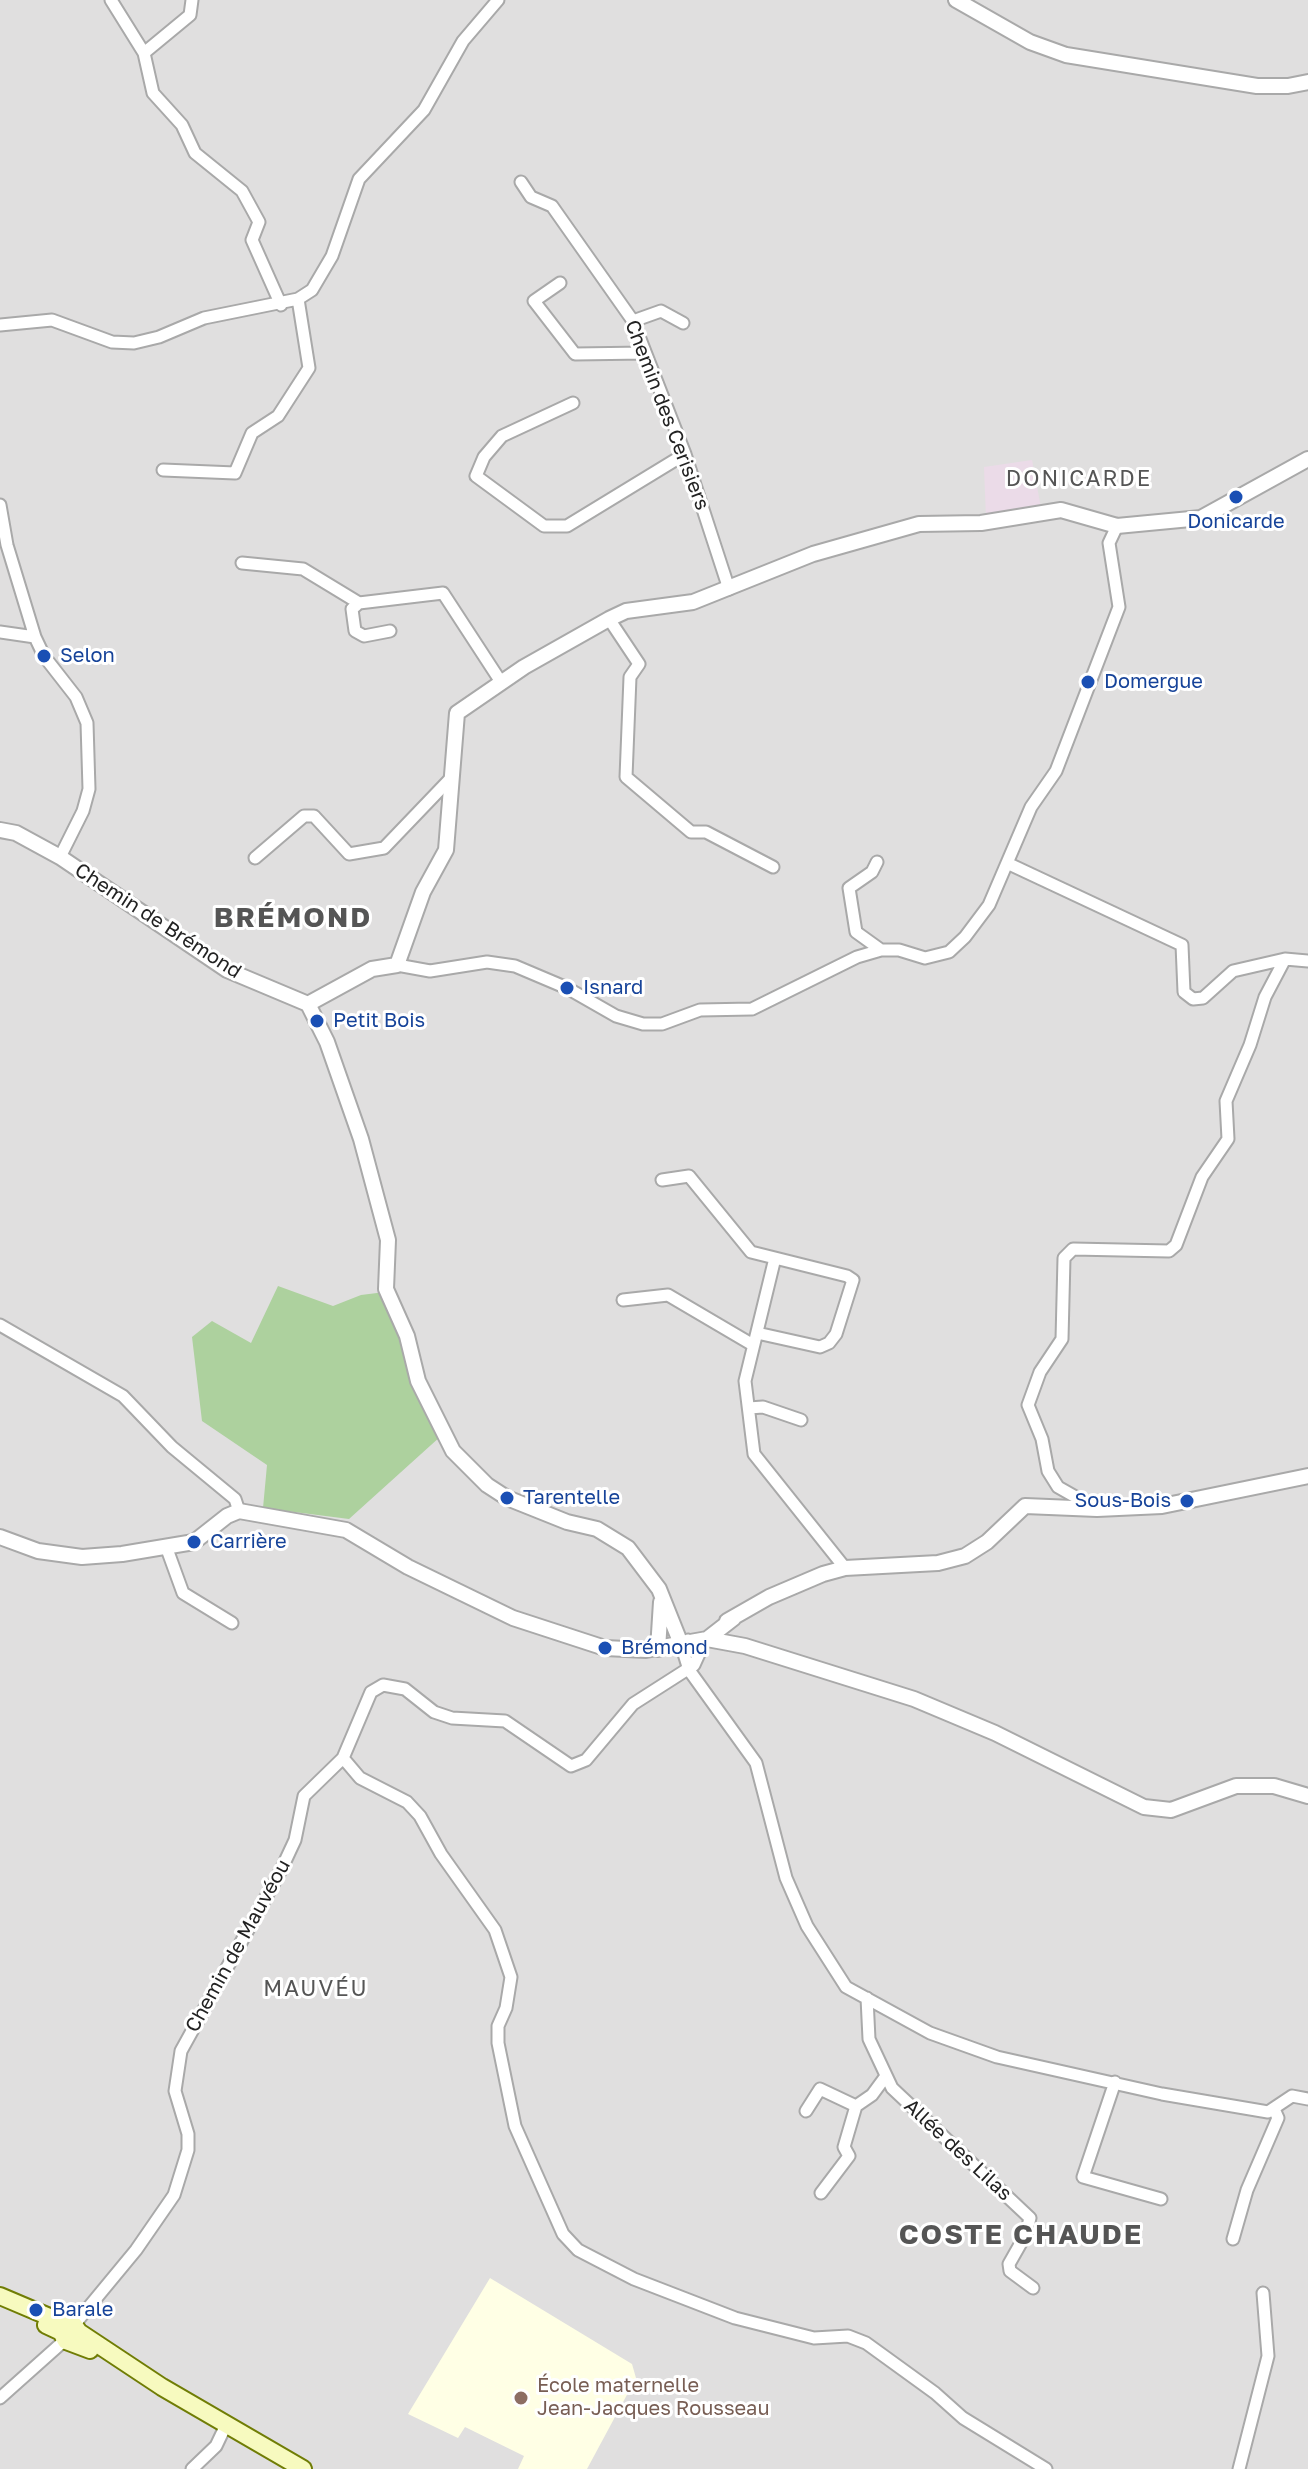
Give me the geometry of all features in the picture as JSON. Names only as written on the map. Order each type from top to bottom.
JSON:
[{"type":"main road","points":[[0,2296],[70,2332],[303,2469]]},
{"type":"main road","points":[[0,2302],[70,2332]]},
{"type":"street","points":[[111,0],[144,53],[153,93],[182,125],[195,153],[242,191],[254,212],[259,222],[252,240],[281,305]]},
{"type":"street","points":[[144,53],[190,15],[192,0]]},
{"type":"street","points":[[0,325],[52,320],[112,342],[134,343],[159,337],[204,318],[281,305],[312,290],[332,256],[359,179],[424,110],[463,41],[498,0]]},
{"type":"street","points":[[956,0],[1030,42],[1066,55],[1257,86],[1308,82]]},
{"type":"street","name":"Chemin des Cerisiers","points":[[521,182],[531,197],[552,206],[633,321],[685,454],[729,589]]},
{"type":"street","points":[[560,283],[534,301],[575,354],[645,353]]},
{"type":"street","points":[[163,470],[235,473],[252,433],[278,416],[309,368],[298,299]]},
{"type":"street","points":[[633,321],[653,311],[661,311],[683,323]]},
{"type":"street","points":[[573,403],[502,436],[484,457],[476,476],[544,526],[567,526],[685,454]]},
{"type":"street","points":[[397,965],[423,892],[446,850],[457,713],[501,682],[609,619],[626,611],[693,602],[813,554],[919,524],[981,523],[1061,510],[1117,526],[1208,516],[1308,459]]},
{"type":"street","points":[[0,505],[7,545],[35,637],[44,656],[76,697],[89,735],[89,789],[83,811],[60,857]]},
{"type":"street","points":[[1117,526],[1109,543],[1120,601],[1118,612],[1056,771],[1031,807],[980,920],[949,952],[925,958],[899,950],[881,950],[857,957],[752,1009],[700,1010],[662,1024],[643,1024],[616,1016],[567,988],[515,966],[487,962],[430,971],[397,965],[372,969],[308,1004],[327,1042],[351,1105],[388,1240],[386,1289],[407,1336],[418,1381],[453,1451],[487,1485],[507,1498],[610,1534],[628,1548],[700,1637],[745,1646],[891,1691],[950,1714],[1144,1807],[1171,1810],[1236,1786],[1274,1786],[1308,1796]]},
{"type":"street","points":[[242,563],[303,569],[359,603]]},
{"type":"street","points":[[390,631],[364,636],[355,631],[352,609],[359,603],[443,593],[501,682]]},
{"type":"street","points":[[609,619],[639,664],[630,677],[626,777],[691,832],[706,832],[773,867]]},
{"type":"street","points":[[0,632],[35,637]]},
{"type":"street","points":[[255,858],[304,816],[314,816],[349,854],[384,848],[452,777]]},
{"type":"street","name":"Chemin de Brémond","points":[[0,830],[16,833],[60,857],[227,970],[308,1004]]},
{"type":"street","points":[[877,862],[872,872],[849,888],[856,932],[881,950]]},
{"type":"street","points":[[1007,863],[1182,945],[1184,992],[1193,999],[1203,998],[1233,971],[1285,959],[1308,961]]},
{"type":"street","points":[[1097,1509],[1058,1487],[1028,1405],[1040,1372],[1062,1339],[1064,1258],[1073,1249],[1169,1251],[1176,1245],[1202,1177],[1228,1139],[1226,1101],[1250,1045],[1265,997],[1285,959]]},
{"type":"street","points":[[662,1180],[689,1176],[751,1252],[853,1280],[836,1334],[820,1347],[757,1333]]},
{"type":"street","points":[[775,1258],[745,1381],[754,1454],[845,1568]]},
{"type":"street","points":[[623,1300],[668,1295],[753,1345]]},
{"type":"street","points":[[0,1325],[123,1396],[172,1447],[235,1499],[239,1511]]},
{"type":"street","points":[[749,1408],[763,1407],[801,1420]]},
{"type":"street","points":[[0,1537],[38,1551],[82,1557],[167,1549],[194,1542],[227,1516],[239,1511],[346,1530],[408,1567],[542,1629],[605,1648],[658,1649],[700,1637],[784,1590],[845,1568],[951,1561],[987,1542],[1025,1506],[1097,1509],[1162,1506],[1308,1476]]},
{"type":"street","points":[[167,1549],[183,1593],[232,1623]]},
{"type":"street","points":[[658,1649],[662,1615],[659,1589]]},
{"type":"street","points":[[700,1637],[689,1670],[738,1733],[756,1763],[786,1878],[807,1926],[846,1987],[930,2033],[997,2057],[1268,2112],[1292,2096],[1308,2099]]},
{"type":"street","name":"Chemin de Mauvéou","points":[[0,2398],[70,2332],[136,2250],[174,2195],[188,2150],[188,2134],[175,2091],[181,2051],[281,1870],[295,1840],[304,1796],[343,1758],[371,1692],[383,1685],[405,1689],[434,1712],[452,1718],[505,1721],[571,1766],[586,1760],[633,1704],[689,1670]]},
{"type":"street","points":[[343,1758],[360,1778],[407,1802],[420,1816],[441,1854],[495,1930],[511,1977],[506,2008],[498,2026],[515,2126],[563,2234],[578,2250],[634,2279],[735,2318],[814,2338],[848,2336],[866,2343],[935,2393],[963,2418],[1046,2469]]},
{"type":"street","name":"Allée des Lilas","points":[[867,1998],[869,2039],[892,2088],[1030,2218],[1026,2234],[1009,2264],[1010,2271],[1033,2288]]},
{"type":"street","points":[[821,2193],[849,2156],[844,2147],[856,2106],[872,2095],[886,2076]]},
{"type":"street","points":[[1115,2082],[1083,2177],[1161,2199]]},
{"type":"street","points":[[806,2111],[820,2089],[856,2106]]},
{"type":"street","points":[[1233,2239],[1247,2190],[1278,2118],[1274,2109]]},
{"type":"street","points":[[1239,2469],[1268,2356],[1263,2293]]},
{"type":"street","points":[[192,2469],[216,2446],[226,2425]]},
{"type":"shaded area","points":[[0,0],[1308,0],[1308,2469],[0,2469]]},
{"type":"shaded area","points":[[1032,460],[1041,508],[986,517],[984,467]]},
{"type":"shaded area","points":[[490,2278],[632,2364],[636,2378],[587,2469],[518,2469],[524,2456],[465,2427],[458,2438],[408,2414]]},
{"type":"green space","points":[[278,1286],[333,1306],[361,1295],[385,1292],[441,1436],[349,1519],[263,1508],[267,1465],[202,1421],[192,1337],[212,1321],[251,1343]]},
{"type":"place","name":"Donicarde","points":[[1236,497]]},
{"type":"place","name":"Selon","points":[[44,656]]},
{"type":"place","name":"Domergue","points":[[1088,682]]},
{"type":"place","name":"Isnard","points":[[567,988]]},
{"type":"place","name":"Petit Bois","points":[[317,1021]]},
{"type":"place","name":"Tarentelle","points":[[507,1498]]},
{"type":"place","name":"Sous-Bois","points":[[1187,1501]]},
{"type":"place","name":"Carrière","points":[[194,1542]]},
{"type":"place","name":"Brémond","points":[[605,1648]]},
{"type":"place","name":"Barale","points":[[36,2310]]},
{"type":"place","name":"École maternelle Jean-Jacques Rousseau","points":[[521,2398]]},
{"type":"district","name":"DONICARDE","points":[[1079,479]]},
{"type":"district","name":"BRÉMOND","points":[[293,918]]},
{"type":"district","name":"MAUVÉU","points":[[316,1989]]},
{"type":"district","name":"COSTE CHAUDE","points":[[1021,2235]]}]
